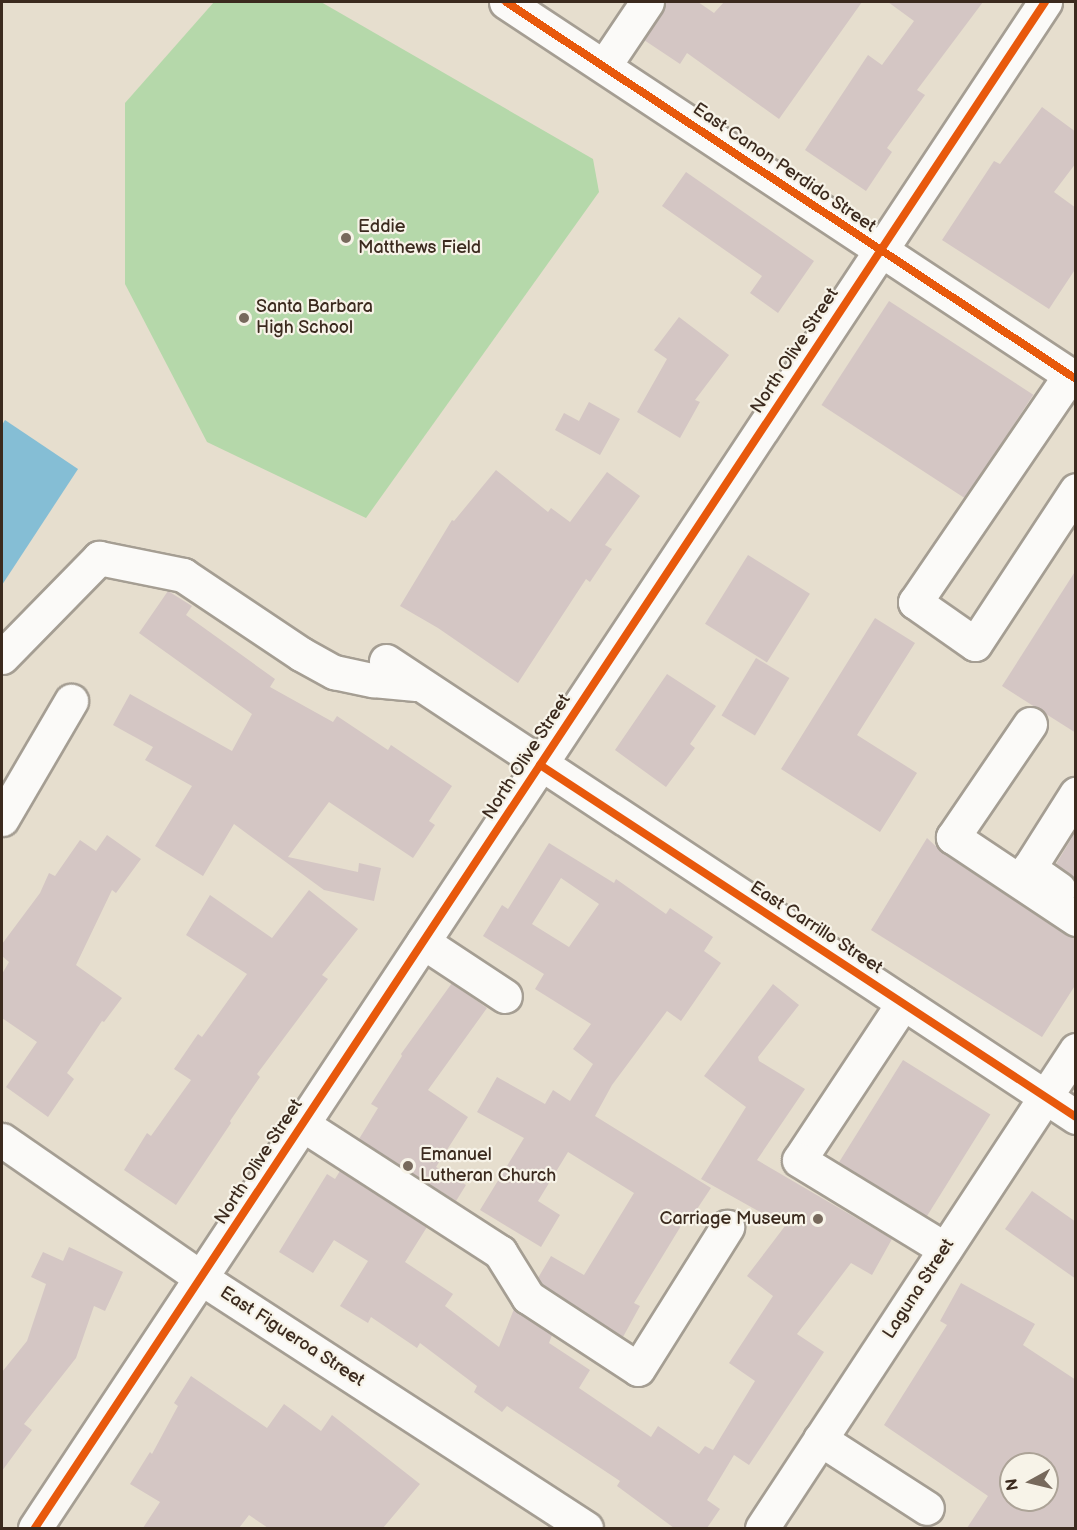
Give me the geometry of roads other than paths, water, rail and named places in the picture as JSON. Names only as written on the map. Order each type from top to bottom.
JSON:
[{"type":"street","name":"East Canon Perdido Street","points":[[506,2],[1073,377]]},
{"type":"street","points":[[604,66],[647,2]]},
{"type":"street","name":"North Olive Street","points":[[35,1528],[1045,2]]},
{"type":"street","points":[[1073,377],[915,602],[975,644],[1076,490]]},
{"type":"street","points":[[2,657],[99,558],[183,575],[301,654],[334,672],[373,680],[421,685]]},
{"type":"street","name":"East Carrillo Street","points":[[386,661],[540,765],[1076,1116]]},
{"type":"street","points":[[2,819],[71,701]]},
{"type":"street","points":[[1030,724],[953,837],[1076,919]]},
{"type":"street","points":[[1076,794],[1029,868],[1076,900]]},
{"type":"street","points":[[423,942],[505,996]]},
{"type":"street","points":[[903,1004],[800,1160],[945,1249]]},
{"type":"street","name":"Laguna Street","points":[[762,1528],[1076,1050]]},
{"type":"street","points":[[302,1124],[500,1252],[528,1298],[638,1369],[727,1227]]},
{"type":"street","name":"East Figueroa Street","points":[[2,1140],[201,1278],[586,1528]]},
{"type":"street","points":[[820,1439],[927,1508]]},
{"type":"water","points":[[5,420],[78,469],[2,585],[2,425]]},
{"type":"place","name":"Eddie Matthews Field","points":[[346,238]]},
{"type":"place","name":"Santa Barbara High School","points":[[244,318]]},
{"type":"place","name":"Emanuel Lutheran Church","points":[[408,1166]]},
{"type":"place","name":"Carriage Museum","points":[[818,1219]]}]
